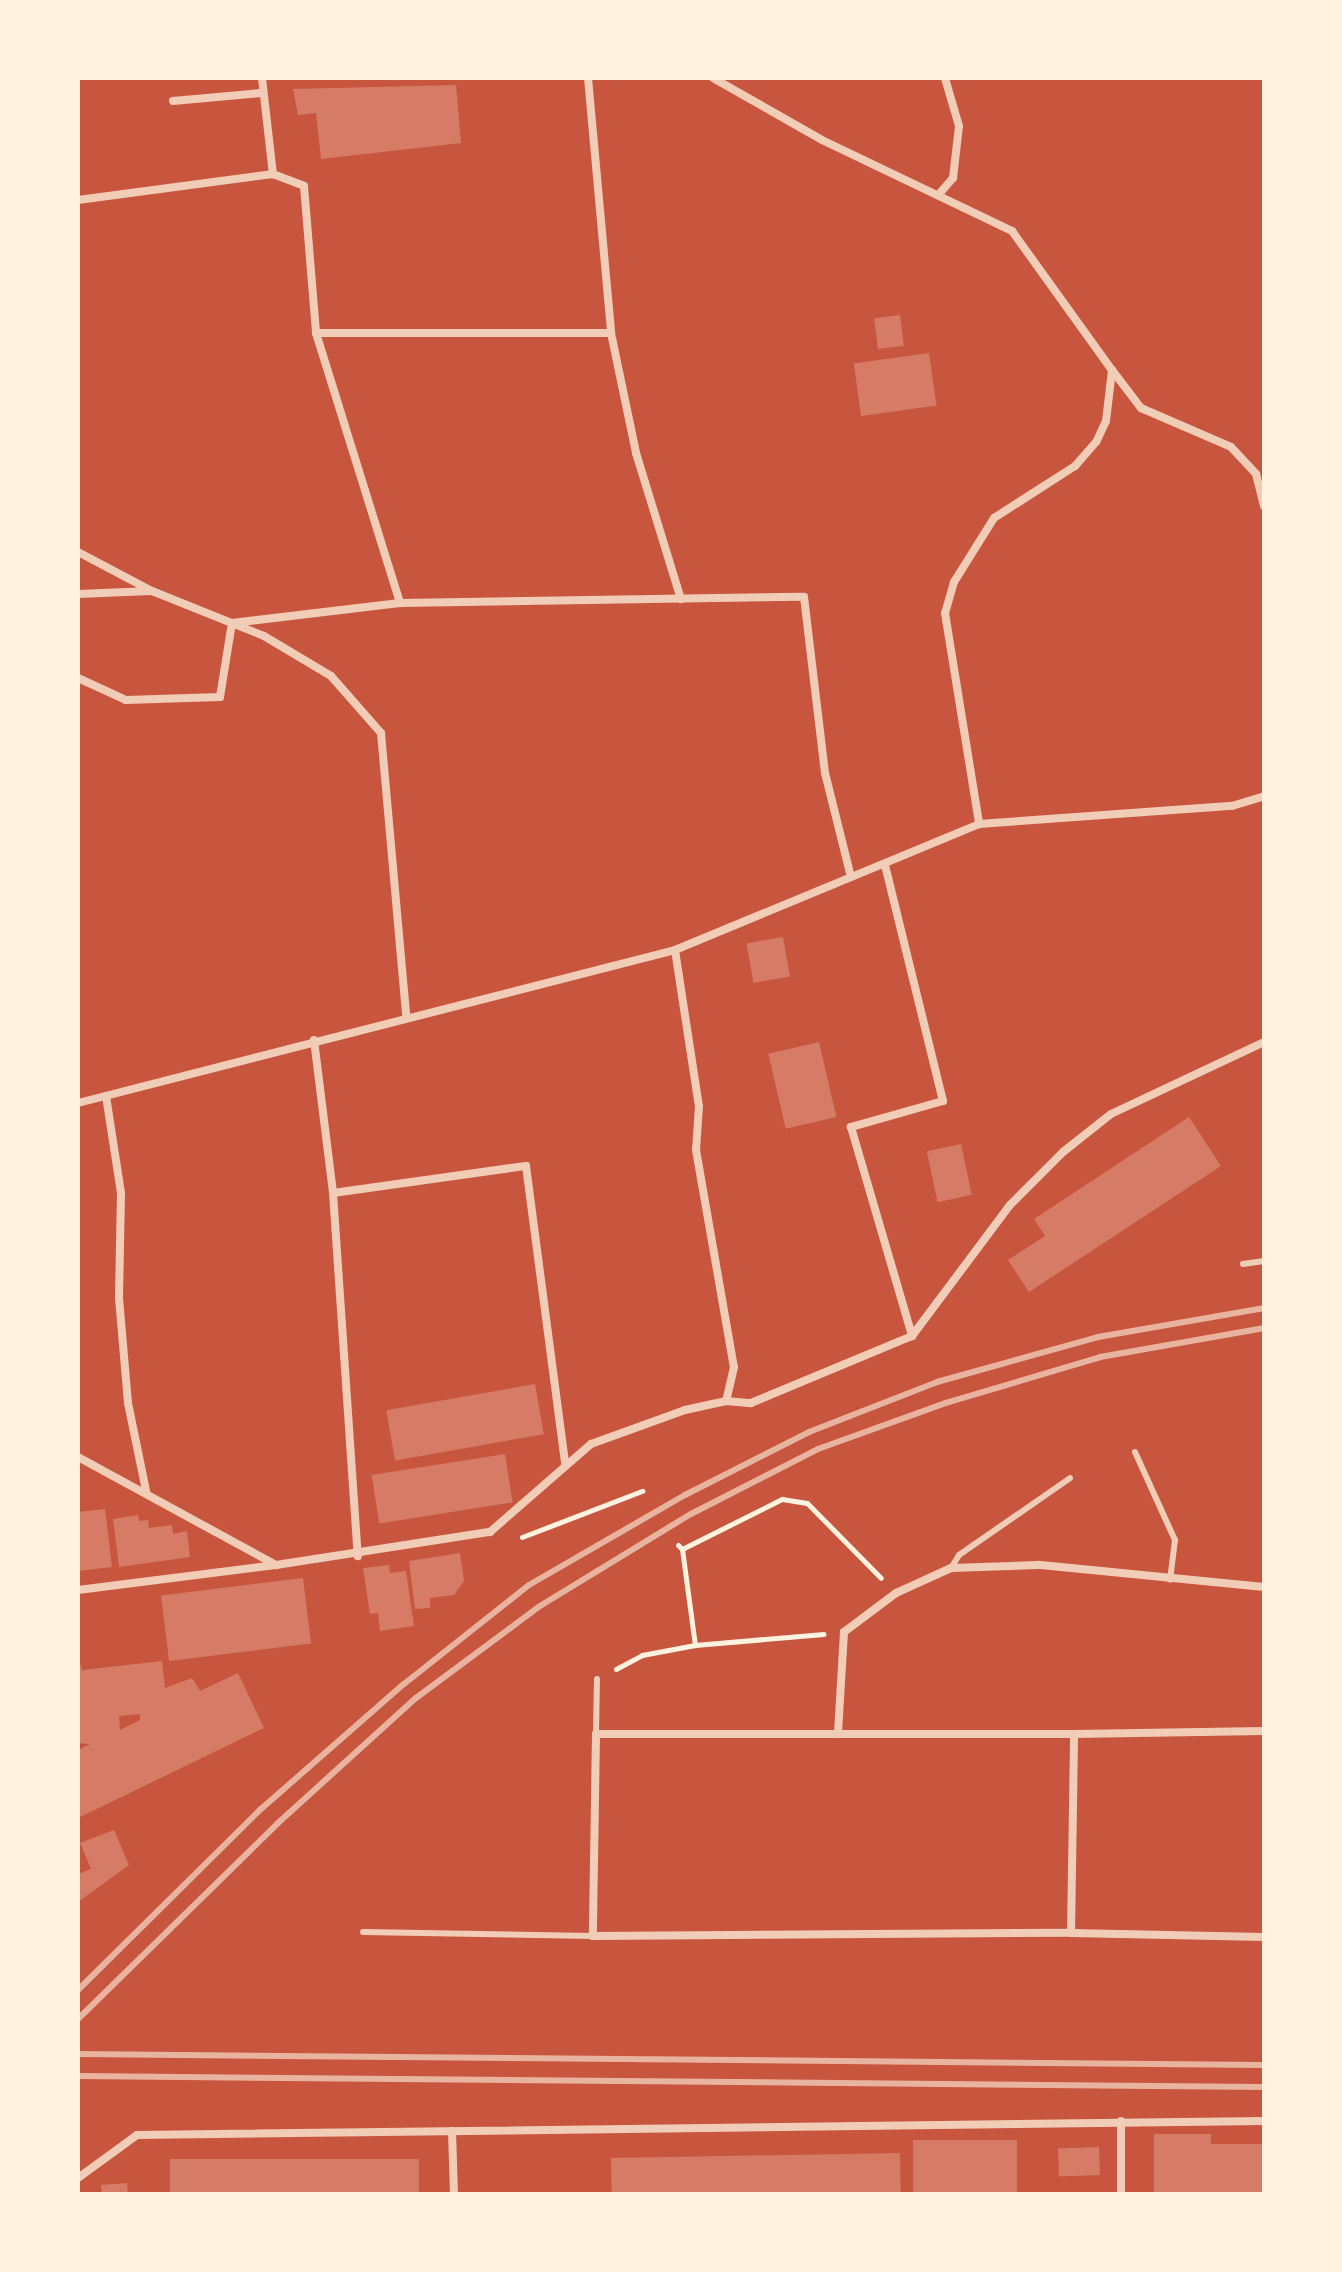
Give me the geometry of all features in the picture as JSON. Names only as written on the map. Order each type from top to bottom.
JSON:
[{"type":"street","points":[[262,78],[261,93],[273,174]]},
{"type":"street","points":[[588,78],[611,333],[636,453],[681,599]]},
{"type":"street","points":[[713,78],[822,140],[940,193],[1012,231],[1141,408],[1231,447],[1256,474],[1264,506]]},
{"type":"street","points":[[940,193],[953,178],[959,126],[945,78]]},
{"type":"street","points":[[173,101],[261,93]]},
{"type":"street","points":[[78,200],[273,174],[304,186],[316,333],[400,603]]},
{"type":"street","points":[[316,333],[611,333]]},
{"type":"street","points":[[979,824],[945,613],[954,582],[994,518],[1075,466],[1096,442],[1106,421],[1112,370]]},
{"type":"street","points":[[78,552],[152,591],[232,623],[331,676],[381,733],[406,1015]]},
{"type":"street","points":[[78,594],[152,591]]},
{"type":"street","points":[[232,623],[400,603],[804,597],[825,773],[851,877]]},
{"type":"street","points":[[78,678],[126,700],[220,697],[232,623]]},
{"type":"street","points":[[78,1103],[406,1015],[675,950],[979,824],[1232,806],[1264,796]]},
{"type":"street","points":[[885,865],[943,1101],[851,1127],[912,1336]]},
{"type":"street","points":[[675,950],[699,1106],[696,1150],[734,1367],[726,1401]]},
{"type":"street","points":[[314,1040],[333,1193],[358,1556]]},
{"type":"street","points":[[78,1590],[358,1556],[490,1532],[591,1444],[726,1401],[751,1403],[912,1336],[1010,1205],[1063,1152],[1111,1114],[1264,1042]]},
{"type":"street","points":[[106,1096],[121,1193],[119,1298],[128,1403],[146,1491]]},
{"type":"street","points":[[333,1193],[526,1166],[565,1464]]},
{"type":"street","points":[[78,1457],[146,1491],[276,1565]]},
{"type":"street","points":[[838,1734],[844,1632],[896,1593],[951,1568],[1038,1565],[1264,1587]]},
{"type":"street","points":[[1264,1731],[596,1734],[593,1936],[1071,1933],[1264,1937]]},
{"type":"street","points":[[1071,1933],[1074,1734]]},
{"type":"street","points":[[1121,2121],[1121,2194]]},
{"type":"street","points":[[78,2178],[137,2135],[1264,2121]]},
{"type":"street","points":[[452,2131],[454,2194]]},
{"type":"lane","points":[[1243,1264],[1264,1261]]},
{"type":"lane","points":[[1135,1452],[1175,1540],[1170,1580]]},
{"type":"lane","points":[[951,1568],[959,1555],[1070,1478]]},
{"type":"lane","points":[[596,1734],[597,1679]]},
{"type":"lane","points":[[363,1932],[593,1936]]},
{"type":"path","points":[[490,1532],[505,1543],[642,1491]]},
{"type":"path","points":[[695,1645],[680,1547],[782,1499],[807,1503],[896,1593]]},
{"type":"path","points":[[597,1679],[642,1655],[695,1645],[844,1632]]},
{"type":"building","points":[[456,85],[461,143],[321,159],[316,113],[298,115],[293,89]]},
{"type":"building","points":[[900,315],[904,346],[878,349],[874,318]]},
{"type":"building","points":[[929,353],[936,405],[861,416],[854,364]]},
{"type":"building","points":[[783,937],[790,976],[754,983],[747,943]]},
{"type":"building","points":[[819,1042],[836,1117],[786,1129],[768,1054]]},
{"type":"building","points":[[1189,1117],[1221,1166],[1029,1292],[1008,1260],[1045,1236],[1034,1219]]},
{"type":"building","points":[[961,1144],[972,1195],[938,1202],[927,1151]]},
{"type":"building","points":[[535,1384],[544,1434],[395,1460],[386,1410]]},
{"type":"building","points":[[505,1454],[513,1502],[379,1524],[372,1475]]},
{"type":"building","points":[[105,1509],[112,1567],[78,1571],[78,1512]]},
{"type":"building","points":[[138,1515],[139,1521],[148,1520],[149,1528],[172,1525],[173,1534],[187,1531],[190,1557],[119,1567],[113,1519]]},
{"type":"building","points":[[460,1553],[464,1581],[454,1595],[430,1598],[430,1608],[415,1609],[409,1561]]},
{"type":"building","points":[[389,1565],[390,1573],[406,1571],[414,1626],[380,1631],[378,1613],[370,1614],[363,1568]]},
{"type":"building","points":[[303,1578],[311,1644],[169,1661],[161,1595]]},
{"type":"building","points":[[78,1654],[82,1670],[162,1661],[165,1688],[192,1678],[200,1691],[238,1673],[264,1728],[78,1818],[78,1750],[90,1744],[78,1743]],"holes":[[[140,1714],[140,1720],[120,1730],[119,1716]]]},
{"type":"building","points":[[114,1830],[129,1865],[78,1902],[78,1874],[91,1869],[80,1843]]},
{"type":"building","points":[[1154,2134],[1211,2134],[1211,2144],[1264,2144],[1264,2194],[1154,2194]]},
{"type":"building","points":[[913,2140],[1017,2140],[1017,2194],[913,2194]]},
{"type":"building","points":[[1099,2147],[1100,2175],[1059,2176],[1058,2148]]},
{"type":"building","points":[[900,2153],[901,2194],[612,2194],[611,2158]]},
{"type":"building","points":[[170,2159],[419,2159],[419,2194],[170,2194]]},
{"type":"building","points":[[127,2183],[128,2194],[102,2194],[101,2185]]},
{"type":"railway","points":[[78,1990],[261,1809],[404,1684],[529,1585],[685,1495],[809,1432],[937,1382],[1098,1337],[1264,1308]]},
{"type":"railway","points":[[78,2019],[278,1823],[416,1698],[540,1606],[691,1514],[818,1449],[946,1403],[1100,1357],[1264,1328]]},
{"type":"railway","points":[[78,2054],[1264,2065]]},
{"type":"railway","points":[[78,2076],[1264,2087]]}]
